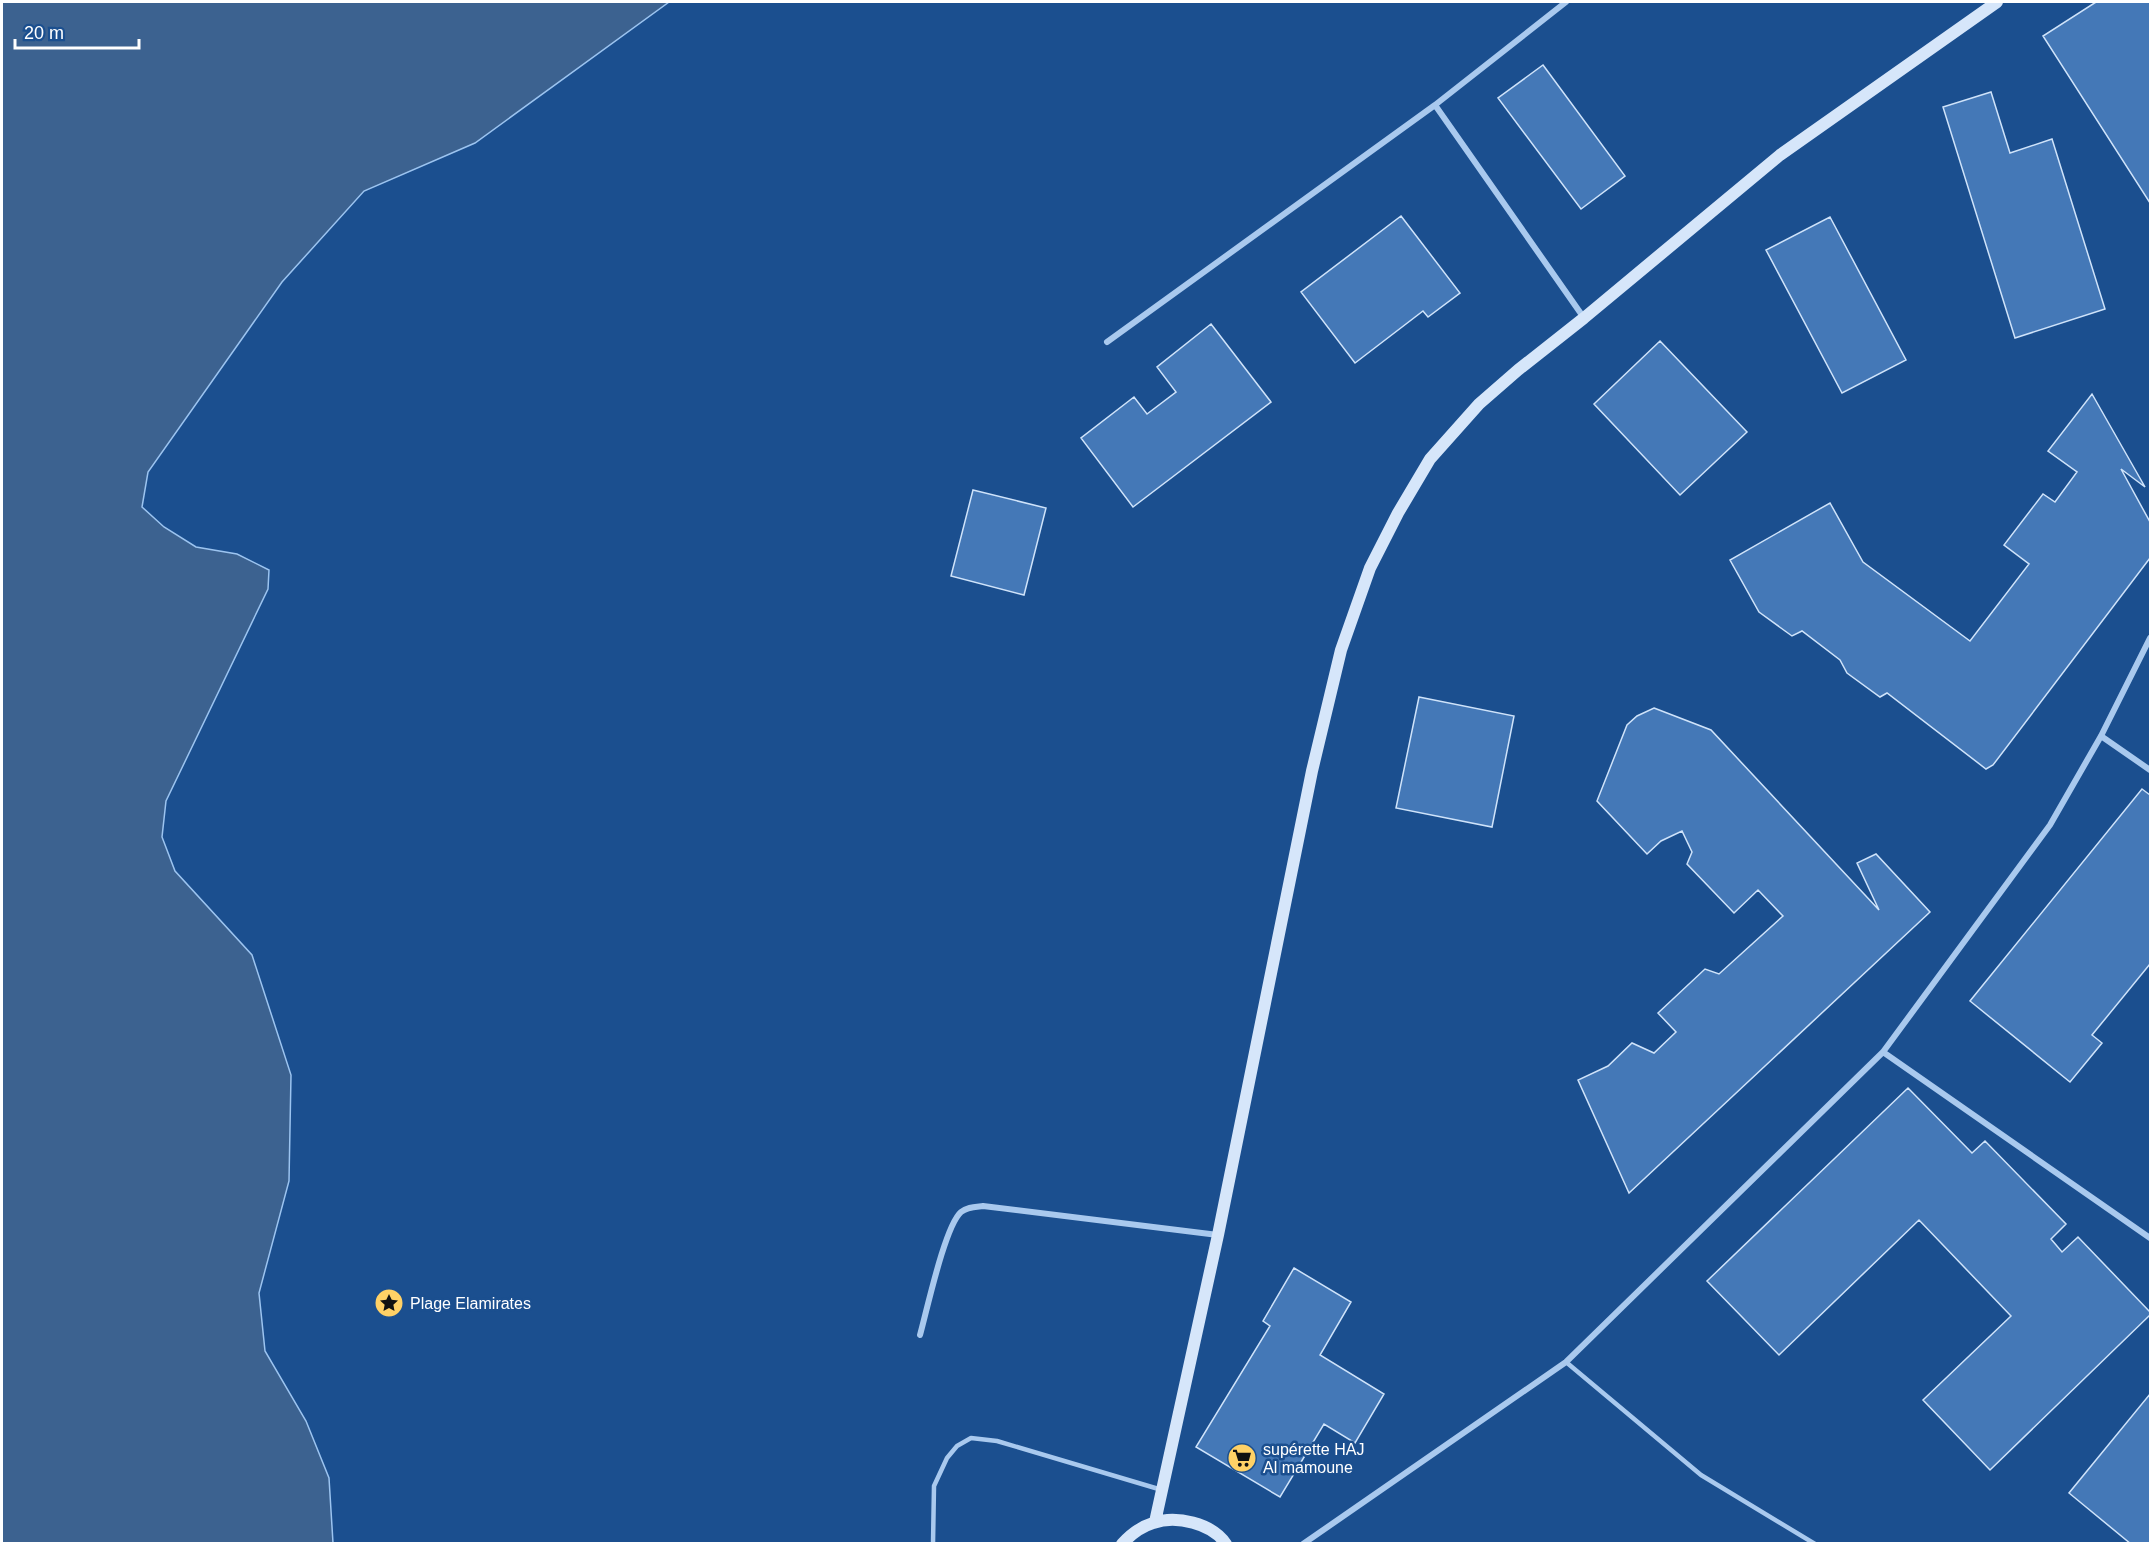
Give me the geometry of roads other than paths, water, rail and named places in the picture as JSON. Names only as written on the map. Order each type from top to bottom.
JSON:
[{"type":"street","points":[[1107,342],[1435,105],[1566,2]]},
{"type":"street","points":[[1155,1522],[1218,1235],[1312,771],[1341,650],[1370,568],[1398,513],[1430,459],[1479,404],[1518,370],[1780,155],[1997,2]]},
{"type":"street","points":[[1435,105],[1584,318]]},
{"type":"street","points":[[1302,1544],[1566,1362],[1883,1052],[2050,825],[2101,736],[2151,638]]},
{"type":"street","points":[[2101,736],[2151,770]]},
{"type":"street","points":[[1883,1052],[2151,1238]]},
{"type":"street","points":[[920,1335],[951,1225],[963,1210],[983,1206],[1218,1235]]},
{"type":"street","points":[[1122,1544],[1132,1533],[1155,1522],[1179,1520],[1203,1526],[1226,1544]]},
{"type":"lane","points":[[1566,1362],[1701,1475],[1815,1544]]},
{"type":"lane","points":[[933,1544],[934,1486],[947,1458],[957,1446],[970,1438],[997,1441],[1163,1490]]},
{"type":"water","points":[[2,2],[669,2],[475,143],[364,191],[282,282],[148,472],[142,507],[164,527],[196,547],[237,554],[269,570],[268,589],[166,801],[162,837],[175,871],[252,955],[291,1075],[289,1181],[259,1293],[265,1351],[306,1421],[329,1478],[333,1543],[2,1543]]},
{"type":"place","name":"Plage Elamirates","points":[[389,1303]]},
{"type":"place","name":"supérette HAJ Al mamoune","points":[[1242,1458]]}]
